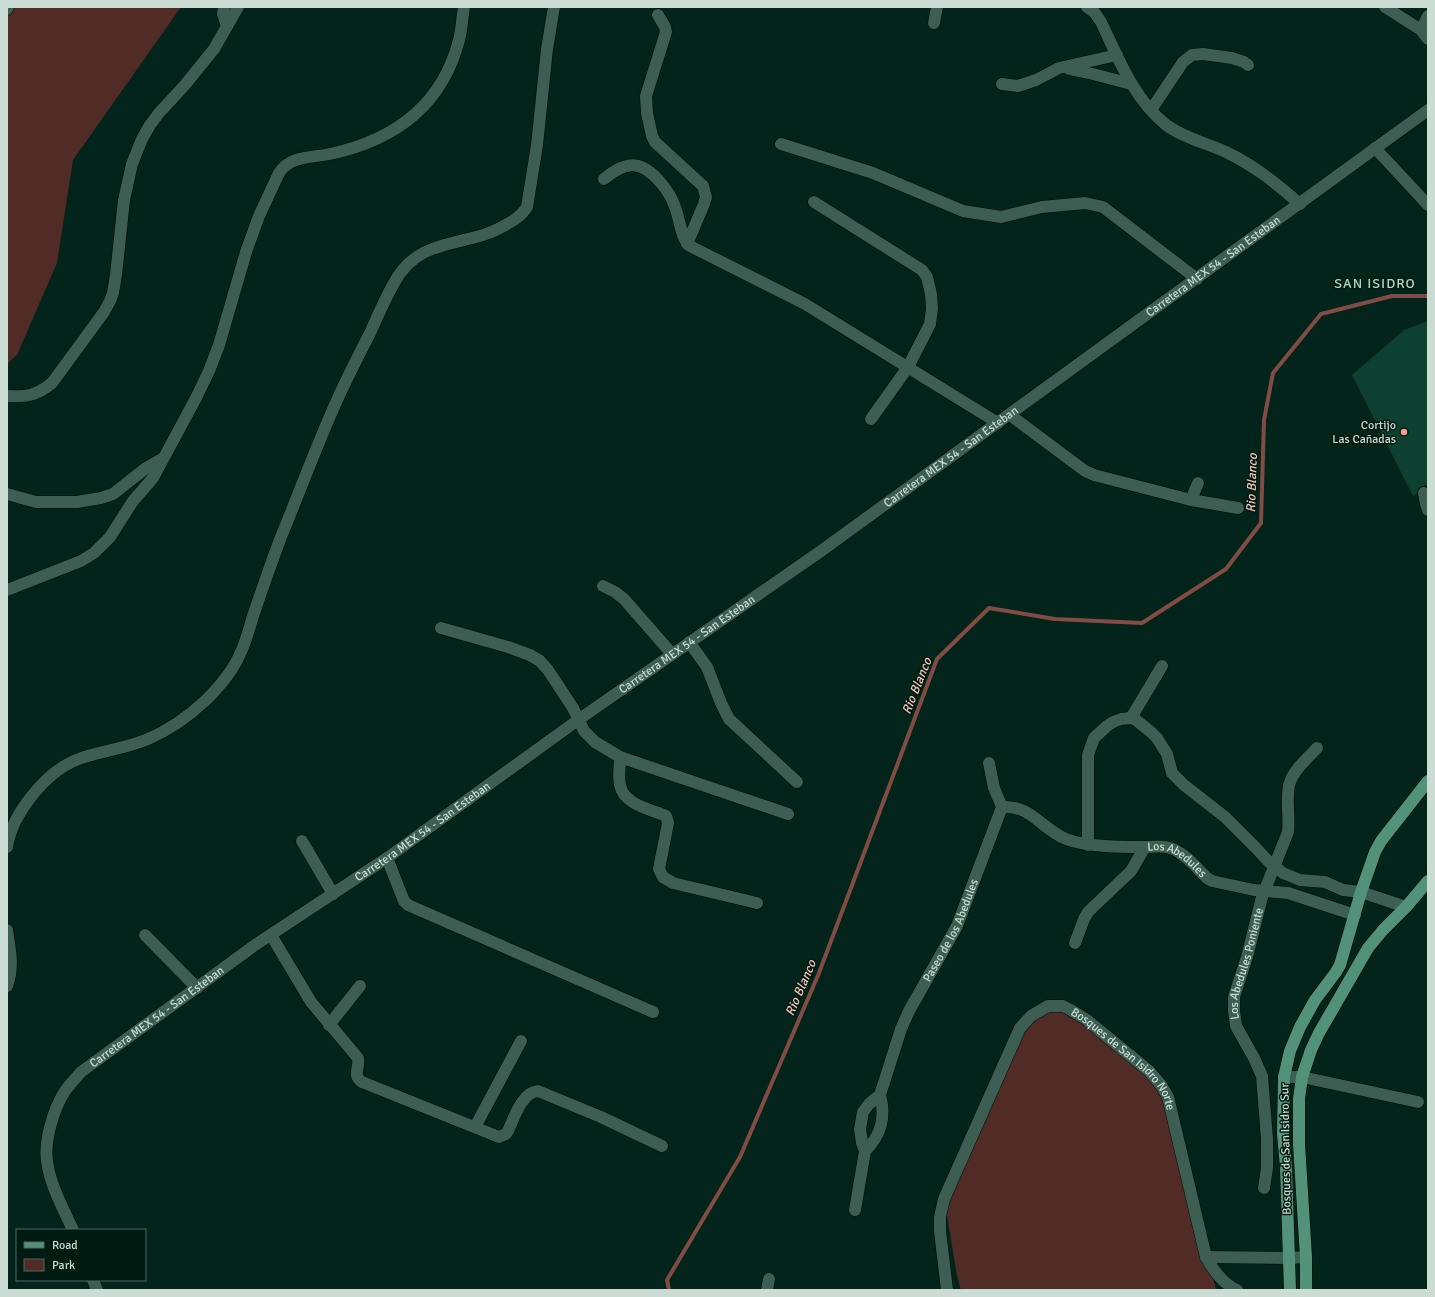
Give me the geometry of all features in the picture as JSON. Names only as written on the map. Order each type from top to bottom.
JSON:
[{"type":"main road","name":"Bosques de San Isidro Sur","points":[[1290,1290],[1286,1168],[1283,1134],[1284,1077],[1290,1051],[1300,1027],[1315,1000],[1336,972],[1343,956],[1361,892],[1375,852],[1381,841],[1428,781]]},
{"type":"main road","name":"Bosques de San Isidro Sur","points":[[1306,1290],[1306,1257],[1299,1099],[1302,1077],[1319,1032],[1360,960],[1373,941],[1426,887]]},
{"type":"main road","points":[[1343,956],[1360,960]]},
{"type":"main road","points":[[1286,1168],[1301,1168]]},
{"type":"street","points":[[224,7],[223,14],[227,26]]},
{"type":"street","points":[[7,396],[34,395],[44,390],[52,383],[104,312],[113,292],[124,200],[128,179],[142,139],[159,113],[184,86],[214,49],[238,7]]},
{"type":"street","points":[[7,590],[81,561],[94,553],[110,537],[133,501],[153,478],[209,371],[219,345],[246,252],[259,216],[283,167],[296,159],[353,149],[372,141],[409,120],[423,108],[436,92],[452,61],[459,40],[464,7]]},
{"type":"street","points":[[7,847],[11,832],[26,804],[57,771],[75,760],[126,747],[147,740],[163,731],[195,710],[230,671],[240,654],[271,564],[315,451],[338,397],[394,281],[410,262],[424,252],[448,243],[493,232],[516,219],[527,207],[537,144],[547,49],[554,7]]},
{"type":"street","points":[[934,23],[936,7]]},
{"type":"street","points":[[1087,7],[1099,18],[1131,84],[1160,120],[1174,130],[1228,153],[1246,163],[1267,177],[1300,204]]},
{"type":"street","points":[[1385,7],[1425,34],[1428,16]]},
{"type":"street","points":[[658,14],[666,32],[646,96],[647,113],[652,136],[655,142],[699,181],[705,191],[706,197],[687,244]]},
{"type":"street","points":[[1151,110],[1183,62],[1192,55],[1203,54],[1238,59],[1248,65]]},
{"type":"street","points":[[1002,84],[1018,86],[1036,80],[1059,68],[1117,55]]},
{"type":"street","points":[[1064,68],[1131,84]]},
{"type":"street","name":"Carretera MEX 54 - San Esteban","points":[[73,1229],[54,1188],[47,1162],[47,1144],[54,1115],[59,1102],[66,1090],[82,1072],[271,935],[387,858],[578,720],[796,568],[1010,415],[1428,110]]},
{"type":"street","points":[[781,144],[873,173],[963,211],[1001,217],[1042,207],[1085,203],[1103,207],[1197,279]]},
{"type":"street","points":[[1375,148],[1428,206]]},
{"type":"street","points":[[604,179],[618,168],[630,165],[638,165],[648,169],[658,179],[671,197],[683,236],[687,244],[694,249],[805,304],[998,423]]},
{"type":"street","points":[[814,202],[925,273],[931,294],[932,316],[930,324],[908,367],[871,419]]},
{"type":"street","points":[[1010,415],[1090,473],[1191,500],[1238,508]]},
{"type":"street","points":[[7,494],[36,502],[77,502],[101,498],[113,494],[146,468],[163,459]]},
{"type":"street","points":[[1191,500],[1198,483]]},
{"type":"street","points":[[1424,493],[1428,510]]},
{"type":"street","points":[[603,586],[615,592],[624,599],[672,654]]},
{"type":"street","points":[[441,628],[514,648],[540,661],[548,670],[573,708],[584,730],[596,742],[620,757],[788,814]]},
{"type":"street","points":[[689,642],[707,667],[728,719],[797,782]]},
{"type":"street","points":[[1131,718],[1162,666]]},
{"type":"street","points":[[1088,845],[1088,755],[1091,745],[1094,738],[1113,722],[1131,718],[1144,726],[1157,738],[1167,754],[1172,773],[1184,785],[1225,817],[1283,874],[1294,878],[1325,882],[1343,890],[1361,892],[1406,907]]},
{"type":"street","name":"Los Abedules Poniente","points":[[1264,1188],[1268,1168],[1262,1076],[1254,1058],[1236,1026],[1233,1004],[1236,987],[1247,957],[1259,905],[1288,832],[1288,792],[1290,782],[1295,772],[1317,748]]},
{"type":"street","points":[[620,757],[619,784],[624,797],[633,803],[666,816],[668,823],[659,869],[663,877],[673,882],[756,903]]},
{"type":"street","points":[[989,763],[994,788],[1002,807]]},
{"type":"street","name":"Los Abedules","points":[[1002,807],[1009,806],[1025,811],[1060,836],[1075,842],[1088,845],[1167,847],[1180,852],[1212,881],[1228,886],[1288,893],[1355,915]]},
{"type":"street","name":"Paseo de los Abedules","points":[[855,1210],[865,1151],[861,1137],[862,1115],[865,1108],[880,1095],[908,1011],[957,926],[1002,807]]},
{"type":"street","points":[[302,841],[333,894]]},
{"type":"street","points":[[1075,943],[1088,912],[1131,871],[1145,847]]},
{"type":"street","points":[[387,858],[404,901],[408,905],[653,1012]]},
{"type":"street","points":[[7,930],[12,966],[7,986]]},
{"type":"street","points":[[145,935],[197,988]]},
{"type":"street","points":[[271,935],[311,1002],[358,1058],[356,1073],[359,1080],[495,1136],[503,1136],[508,1131],[525,1098],[533,1091],[538,1090],[601,1117],[662,1146]]},
{"type":"street","points":[[329,1025],[360,986]]},
{"type":"street","name":"Bosques de San Isidro Norte","points":[[947,1290],[940,1232],[940,1217],[944,1199],[1020,1028],[1031,1016],[1048,1006],[1063,1006],[1079,1014],[1149,1071],[1161,1085],[1168,1097],[1206,1257],[1213,1269],[1224,1282],[1237,1290]]},
{"type":"street","points":[[475,1127],[521,1041]]},
{"type":"street","points":[[1284,1077],[1302,1077],[1418,1102]]},
{"type":"street","name":"Paseo de los Abedules","points":[[865,1151],[874,1141],[882,1122],[884,1110],[880,1095]]},
{"type":"street","points":[[1206,1257],[1306,1257]]},
{"type":"green space","points":[[7,7],[181,7],[73,160],[57,263],[17,355],[7,364]]},
{"type":"green space","points":[[1056,1010],[1076,1010],[1167,1084],[1216,1290],[961,1290],[957,1276],[946,1209],[1029,1021]]},
{"type":"building","name":"Cortijo Las Cañadas","points":[[1428,321],[1428,485],[1419,487],[1417,493],[1413,496],[1352,375],[1404,330]]},
{"type":"waterway","name":"Rio Blanco","points":[[669,1290],[667,1280],[740,1157],[819,973],[937,659],[989,608],[1055,619],[1142,623],[1226,569],[1261,523],[1264,420],[1273,373],[1321,314],[1392,296],[1428,296]]},
{"type":"place","name":"Cortijo Las Cañadas","points":[[1404,432]]},
{"type":"district","name":"SAN ISIDRO","points":[[1375,283]]}]
